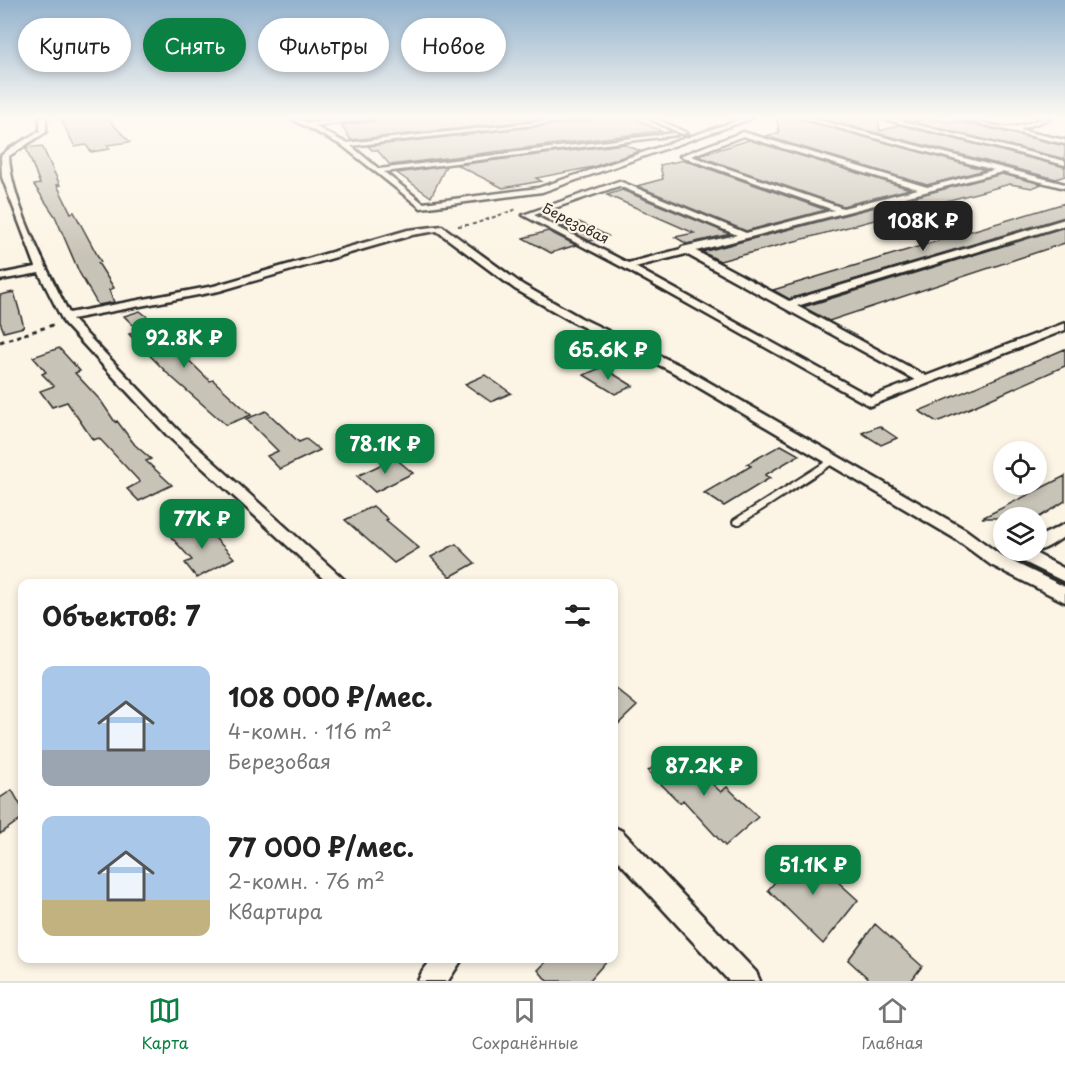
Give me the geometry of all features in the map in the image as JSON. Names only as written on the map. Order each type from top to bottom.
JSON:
[{"type":"street","points":[[5,164],[6,177],[42,269],[67,319],[172,432],[335,579]]},
{"type":"street","points":[[367,164],[421,206],[539,190],[611,164]]},
{"type":"street","points":[[376,171],[439,164]]},
{"type":"street","points":[[707,164],[841,210]]},
{"type":"street","points":[[842,164],[926,189]]},
{"type":"street","points":[[977,164],[1065,186]]},
{"type":"street","points":[[627,266],[685,249],[1001,170]]},
{"type":"street","name":"Березовая","points":[[744,235],[619,183],[526,215],[627,266],[870,402],[1065,326]]},
{"type":"street","points":[[788,305],[1065,222]]},
{"type":"street","points":[[67,319],[215,289],[411,232],[439,228],[519,287],[577,320],[675,368],[960,534],[997,561],[1065,595]]},
{"type":"street","points":[[685,249],[926,381]]},
{"type":"street","points":[[0,277],[42,269]]},
{"type":"street","points":[[1047,540],[1065,529]]},
{"type":"street","points":[[1044,561],[1065,576]]},
{"type":"street","points":[[618,843],[747,981]]},
{"type":"street","points":[[431,981],[446,963]]},
{"type":"lane","points":[[737,522],[833,461]]},
{"type":"path","points":[[0,342],[67,319]]},
{"type":"building","points":[[32,164],[50,164],[60,185],[57,185],[71,213],[74,212],[101,262],[98,263],[114,288],[109,290],[114,302],[98,305],[79,272],[55,216],[34,185],[40,184]]},
{"type":"building","points":[[602,164],[536,178],[541,181],[503,188],[457,165]]},
{"type":"building","points":[[695,164],[826,210],[746,231],[637,186],[663,179],[660,165]]},
{"type":"building","points":[[721,164],[827,164],[910,189],[843,206]]},
{"type":"building","points":[[857,164],[963,164],[985,170],[927,185]]},
{"type":"building","points":[[997,164],[1052,164],[1065,167],[1065,176],[1056,179]]},
{"type":"building","points":[[446,166],[431,197],[397,173]]},
{"type":"building","points":[[1002,174],[1042,184],[1032,188],[1010,184],[720,261],[702,252]]},
{"type":"building","points":[[622,190],[730,234],[687,244],[675,237],[694,233],[607,195]]},
{"type":"building","points":[[1065,203],[1065,217],[789,299],[773,290]]},
{"type":"building","points":[[579,222],[608,236],[590,241],[562,227]]},
{"type":"building","points":[[1065,227],[1065,243],[829,321],[803,307]]},
{"type":"building","points":[[548,231],[576,245],[551,253],[523,238]]},
{"type":"building","points":[[14,292],[24,327],[4,332],[0,322],[0,295]]},
{"type":"building","points":[[140,311],[183,347],[177,349],[210,381],[213,380],[251,415],[226,425],[168,374],[129,334],[139,331],[124,316]]},
{"type":"building","points":[[59,348],[80,371],[75,373],[101,401],[115,422],[117,421],[135,445],[151,459],[146,461],[172,485],[139,501],[127,489],[140,482],[99,438],[93,440],[67,402],[52,407],[40,391],[54,386],[42,374],[46,372],[33,357]]},
{"type":"building","points":[[1065,349],[1065,366],[970,408],[937,422],[919,411]]},
{"type":"building","points":[[602,367],[633,386],[615,394],[584,375]]},
{"type":"building","points":[[485,375],[511,393],[491,402],[465,384]]},
{"type":"building","points":[[266,411],[299,442],[306,439],[320,450],[280,469],[267,456],[278,451],[246,419]]},
{"type":"building","points":[[879,426],[897,438],[881,445],[862,433]]},
{"type":"building","points":[[781,445],[799,455],[765,475],[770,478],[724,506],[704,493],[751,466],[747,464]]},
{"type":"building","points":[[395,458],[413,473],[375,492],[357,476]]},
{"type":"building","points":[[1065,476],[1065,501],[1047,512],[1047,507],[1004,507],[1027,495],[1047,495],[1047,485]]},
{"type":"building","points":[[373,506],[419,548],[394,563],[345,520]]},
{"type":"building","points":[[993,512],[993,518],[982,518]]},
{"type":"building","points":[[200,522],[234,558],[197,578],[185,563],[192,560],[171,537]]},
{"type":"building","points":[[456,544],[475,563],[450,577],[431,557]]},
{"type":"building","points":[[618,690],[637,706],[618,724]]},
{"type":"building","points":[[675,749],[721,792],[727,787],[758,817],[725,846],[683,800],[680,803],[648,771]]},
{"type":"building","points":[[12,790],[18,801],[18,821],[0,834],[0,798]]},
{"type":"building","points":[[803,850],[858,900],[823,944],[768,890]]},
{"type":"building","points":[[875,924],[922,966],[911,981],[871,981],[848,960]]},
{"type":"building","points":[[545,963],[605,963],[589,981],[547,981],[538,970]]}]
